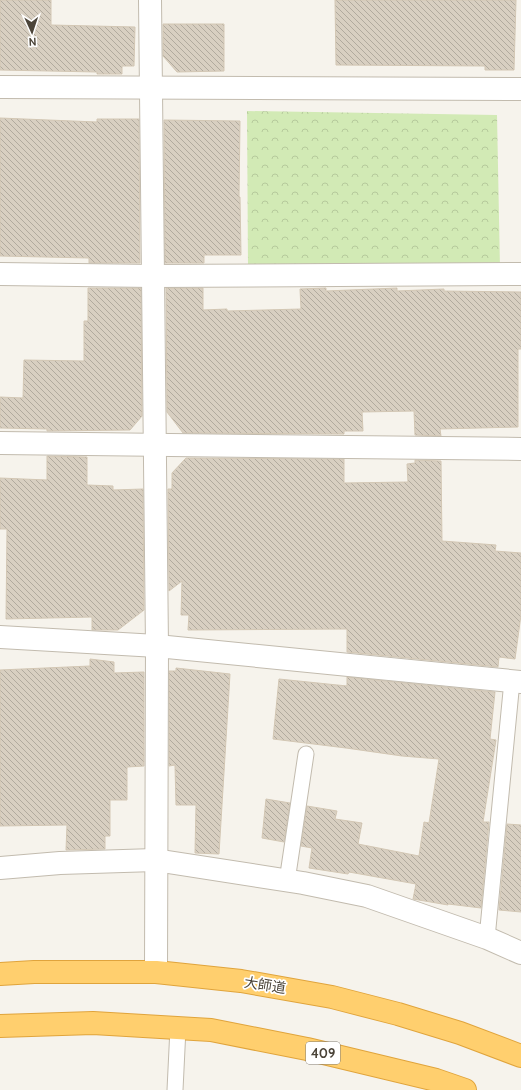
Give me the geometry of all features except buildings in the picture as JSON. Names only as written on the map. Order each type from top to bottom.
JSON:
[{"type":"highway","name":"大師道","points":[[0,974],[34,972],[156,972],[241,981],[332,996],[460,1033],[521,1056]]},
{"type":"highway","name":"409","points":[[0,1026],[93,1023],[211,1030],[307,1049],[436,1080],[465,1090]]},
{"type":"street","points":[[150,0],[157,646],[155,860],[156,972]]},
{"type":"street","points":[[0,87],[521,89]]},
{"type":"street","points":[[0,274],[153,276],[521,274]]},
{"type":"street","points":[[0,443],[521,449]]},
{"type":"street","points":[[0,637],[157,646],[517,681]]},
{"type":"street","points":[[0,868],[60,863],[155,860],[287,881],[367,896],[487,938],[521,953]]},
{"type":"lane","points":[[487,938],[517,681]]},
{"type":"lane","points":[[287,881],[306,754]]},
{"type":"lane","points":[[175,1090],[178,1028]]},
{"type":"green space","points":[[247,111],[497,115],[500,268],[248,266]]}]
